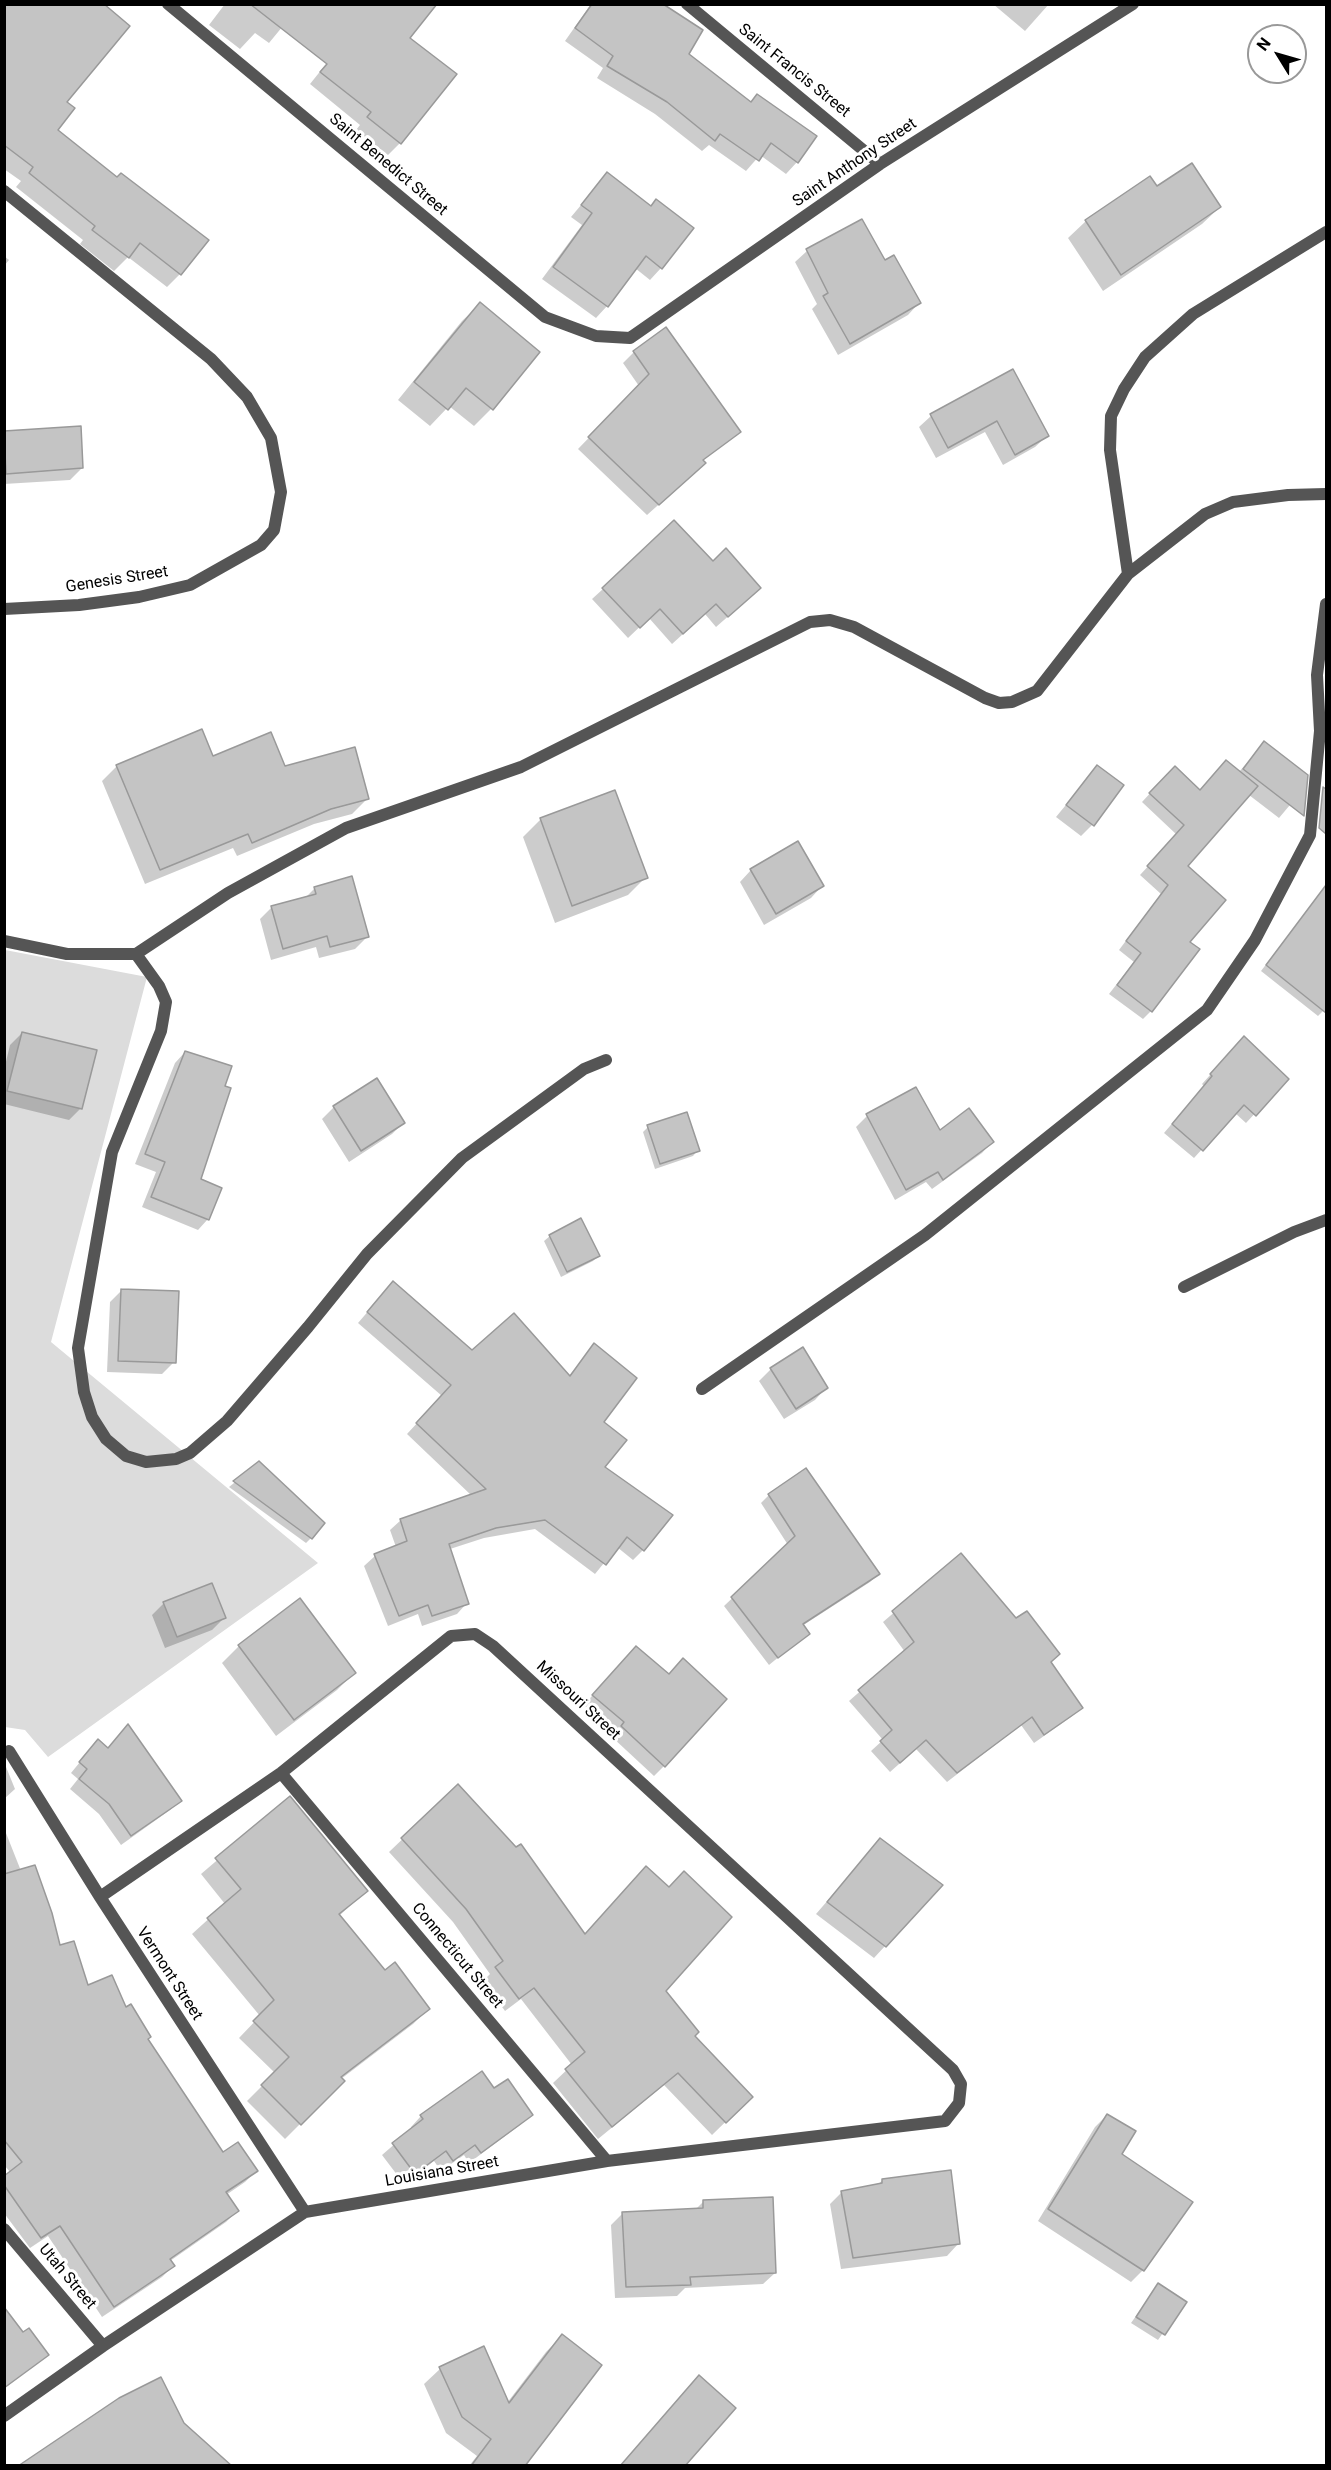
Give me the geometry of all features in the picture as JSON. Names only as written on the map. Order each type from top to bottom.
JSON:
[{"type":"street","name":"Saint Benedict Street","points":[[168,4],[545,317],[596,336]]},
{"type":"street","name":"Saint Francis Street","points":[[687,4],[880,164]]},
{"type":"street","name":"Saint Anthony Street","points":[[596,336],[630,338],[880,164],[1133,4]]},
{"type":"street","name":"Genesis Street","points":[[4,191],[211,358],[247,397],[271,438],[280,492],[274,530],[261,545],[190,585],[139,597],[79,605],[4,609]]},
{"type":"street","points":[[1128,574],[1110,450],[1112,416],[1124,389],[1144,357],[1194,314],[1326,232]]},
{"type":"street","points":[[4,941],[67,954],[136,954],[228,893],[346,828],[520,767],[810,622],[830,620],[854,627],[986,698],[999,703],[1012,702],[1037,691],[1128,574],[1205,514],[1233,502],[1288,495],[1326,494]]},
{"type":"street","points":[[702,1389],[925,1235],[1207,1010],[1255,940],[1310,835],[1320,731],[1317,675],[1326,604]]},
{"type":"street","points":[[136,954],[159,986],[166,1002],[160,1031],[112,1152],[78,1348],[84,1392],[92,1417],[106,1439],[126,1456],[146,1462],[176,1459],[190,1453],[227,1421],[367,1254],[462,1158],[584,1069],[606,1060]]},
{"type":"street","points":[[1184,1287],[1294,1232],[1326,1220]]},
{"type":"street","name":"Missouri Street","points":[[100,1897],[281,1773],[451,1636],[475,1634],[493,1646],[953,2070],[961,2084],[959,2103],[945,2121]]},
{"type":"street","name":"Vermont Street","points":[[9,1751],[100,1897],[305,2212]]},
{"type":"street","name":"Connecticut Street","points":[[281,1773],[607,2160]]},
{"type":"street","name":"Louisiana Street","points":[[4,2416],[104,2346],[305,2212],[607,2160],[945,2121]]},
{"type":"street","name":"Utah Street","points":[[4,2229],[104,2346]]},
{"type":"shaded area","points":[[5,950],[147,977],[51,1342],[318,1563],[48,1757],[25,1730],[5,1727]]},
{"type":"building","points":[[4,4],[104,4],[130,26],[67,102],[75,108],[58,130],[117,177],[121,173],[209,240],[181,275],[140,243],[129,258],[92,230],[95,226],[29,173],[33,167],[4,145]]},
{"type":"building","points":[[250,4],[437,4],[410,38],[457,74],[401,144],[367,117],[371,112],[320,72],[327,64]]},
{"type":"building","points":[[592,4],[663,4],[703,30],[689,54],[751,102],[757,94],[817,136],[798,163],[771,143],[759,161],[720,134],[715,141],[667,102],[607,66],[613,56],[575,28]]},
{"type":"building","points":[[1192,163],[1221,207],[1121,275],[1085,220],[1150,176],[1157,186]]},
{"type":"building","points":[[607,172],[651,206],[656,199],[694,228],[662,269],[646,256],[608,307],[553,267],[592,213],[581,205]]},
{"type":"building","points":[[862,219],[885,260],[894,255],[921,303],[850,344],[823,296],[828,293],[806,249]]},
{"type":"building","points":[[480,302],[540,352],[493,410],[466,388],[448,410],[414,382]]},
{"type":"building","points":[[666,327],[741,432],[703,460],[706,463],[659,505],[588,437],[649,374],[633,351]]},
{"type":"building","points":[[1013,369],[1049,436],[1015,455],[997,421],[948,448],[930,414]]},
{"type":"building","points":[[81,426],[83,468],[6,474],[4,431]]},
{"type":"building","points":[[674,520],[713,561],[726,548],[761,588],[728,617],[716,604],[683,634],[660,609],[640,628],[602,588]]},
{"type":"building","points":[[202,729],[213,756],[271,732],[285,766],[355,747],[369,799],[331,809],[252,843],[248,834],[160,870],[116,765]]},
{"type":"building","points":[[1264,741],[1308,775],[1304,816],[1243,769]]},
{"type":"building","points":[[1226,760],[1258,786],[1188,866],[1226,900],[1190,942],[1200,949],[1152,1012],[1117,985],[1141,953],[1126,941],[1168,885],[1147,866],[1184,825],[1149,793],[1175,766],[1200,790]]},
{"type":"building","points":[[1097,765],[1124,785],[1094,826],[1066,805]]},
{"type":"building","points":[[1323,787],[1326,789],[1326,834],[1319,828]]},
{"type":"building","points":[[615,790],[648,878],[572,906],[540,818]]},
{"type":"building","points":[[798,841],[824,886],[776,914],[750,869]]},
{"type":"building","points":[[352,876],[369,937],[330,947],[327,936],[283,949],[271,906],[316,894],[314,887]]},
{"type":"building","points":[[1326,885],[1326,1013],[1266,965]]},
{"type":"building","points":[[22,1032],[97,1050],[82,1109],[7,1091]]},
{"type":"building","points":[[1244,1036],[1289,1079],[1256,1116],[1244,1105],[1203,1151],[1172,1124],[1212,1076],[1210,1074]]},
{"type":"building","points":[[185,1051],[232,1066],[225,1086],[231,1088],[201,1179],[222,1188],[209,1220],[151,1197],[165,1162],[145,1154]]},
{"type":"building","points":[[377,1078],[405,1123],[361,1151],[333,1106]]},
{"type":"building","points":[[916,1087],[940,1130],[969,1108],[994,1142],[943,1180],[938,1172],[906,1190],[866,1114]]},
{"type":"building","points":[[687,1112],[700,1151],[660,1164],[647,1125]]},
{"type":"building","points":[[581,1218],[600,1256],[567,1272],[549,1235]]},
{"type":"building","points":[[393,1281],[472,1350],[514,1313],[570,1376],[594,1343],[637,1378],[604,1422],[627,1440],[605,1467],[673,1515],[644,1551],[627,1537],[606,1565],[545,1520],[496,1528],[449,1544],[469,1604],[432,1616],[428,1605],[399,1616],[374,1554],[407,1541],[400,1519],[486,1489],[416,1423],[451,1385],[367,1312]]},
{"type":"building","points":[[121,1289],[179,1291],[176,1363],[118,1361]]},
{"type":"building","points":[[803,1347],[828,1388],[796,1409],[770,1368]]},
{"type":"building","points":[[259,1461],[325,1523],[312,1539],[233,1481]]},
{"type":"building","points":[[806,1468],[880,1574],[803,1624],[810,1634],[778,1658],[731,1597],[795,1536],[768,1494]]},
{"type":"building","points":[[961,1553],[1016,1618],[1027,1611],[1060,1654],[1051,1662],[1083,1708],[1044,1735],[1032,1717],[957,1773],[926,1740],[900,1763],[880,1741],[892,1730],[858,1690],[914,1642],[892,1611]]},
{"type":"building","points":[[212,1583],[226,1618],[177,1637],[163,1602]]},
{"type":"building","points":[[300,1598],[356,1673],[294,1720],[238,1645]]},
{"type":"building","points":[[636,1646],[669,1674],[683,1658],[727,1699],[665,1767],[621,1726],[624,1722],[592,1695]]},
{"type":"building","points":[[128,1724],[182,1801],[131,1836],[109,1804],[79,1779],[87,1769],[79,1762],[98,1739],[108,1748]]},
{"type":"building","points":[[458,1784],[516,1847],[521,1844],[585,1934],[646,1866],[669,1887],[684,1871],[732,1917],[666,1991],[699,2032],[695,2036],[753,2097],[726,2123],[678,2073],[612,2127],[565,2069],[585,2052],[534,1988],[519,1999],[495,1967],[503,1961],[466,1909],[401,1838]]},
{"type":"building","points":[[290,1796],[368,1891],[339,1914],[385,1970],[395,1962],[430,2009],[341,2077],[345,2081],[301,2125],[261,2085],[289,2057],[253,2021],[274,2000],[207,1918],[241,1889],[215,1858]]},
{"type":"building","points":[[880,1838],[943,1885],[886,1947],[827,1902]]},
{"type":"building","points":[[35,1865],[52,1913],[60,1945],[74,1941],[88,1985],[112,1975],[126,2007],[131,2004],[151,2037],[148,2039],[223,2152],[238,2142],[258,2171],[226,2192],[239,2211],[170,2259],[175,2266],[114,2307],[60,2226],[41,2238],[4,2185],[4,2176],[22,2162],[4,2140],[4,1874]]},
{"type":"building","points":[[482,2071],[494,2088],[508,2079],[533,2115],[481,2153],[475,2145],[453,2161],[446,2151],[415,2174],[392,2143],[423,2119],[420,2115]]},
{"type":"building","points":[[1107,2114],[1136,2131],[1122,2154],[1193,2202],[1144,2271],[1048,2209]]},
{"type":"building","points":[[951,2170],[960,2244],[853,2258],[841,2191],[882,2183],[882,2179]]},
{"type":"building","points":[[773,2197],[776,2273],[690,2277],[691,2285],[626,2287],[622,2212],[703,2208],[703,2200]]},
{"type":"building","points":[[1158,2283],[1187,2302],[1165,2335],[1136,2317]]},
{"type":"building","points":[[4,2307],[23,2332],[29,2328],[49,2355],[4,2388]]},
{"type":"building","points":[[562,2334],[602,2365],[525,2466],[471,2466],[491,2439],[462,2417],[439,2367],[484,2346],[509,2403]]},
{"type":"building","points":[[699,2375],[736,2408],[685,2466],[620,2466]]},
{"type":"building","points":[[161,2377],[184,2423],[232,2466],[18,2466],[119,2398]]}]
